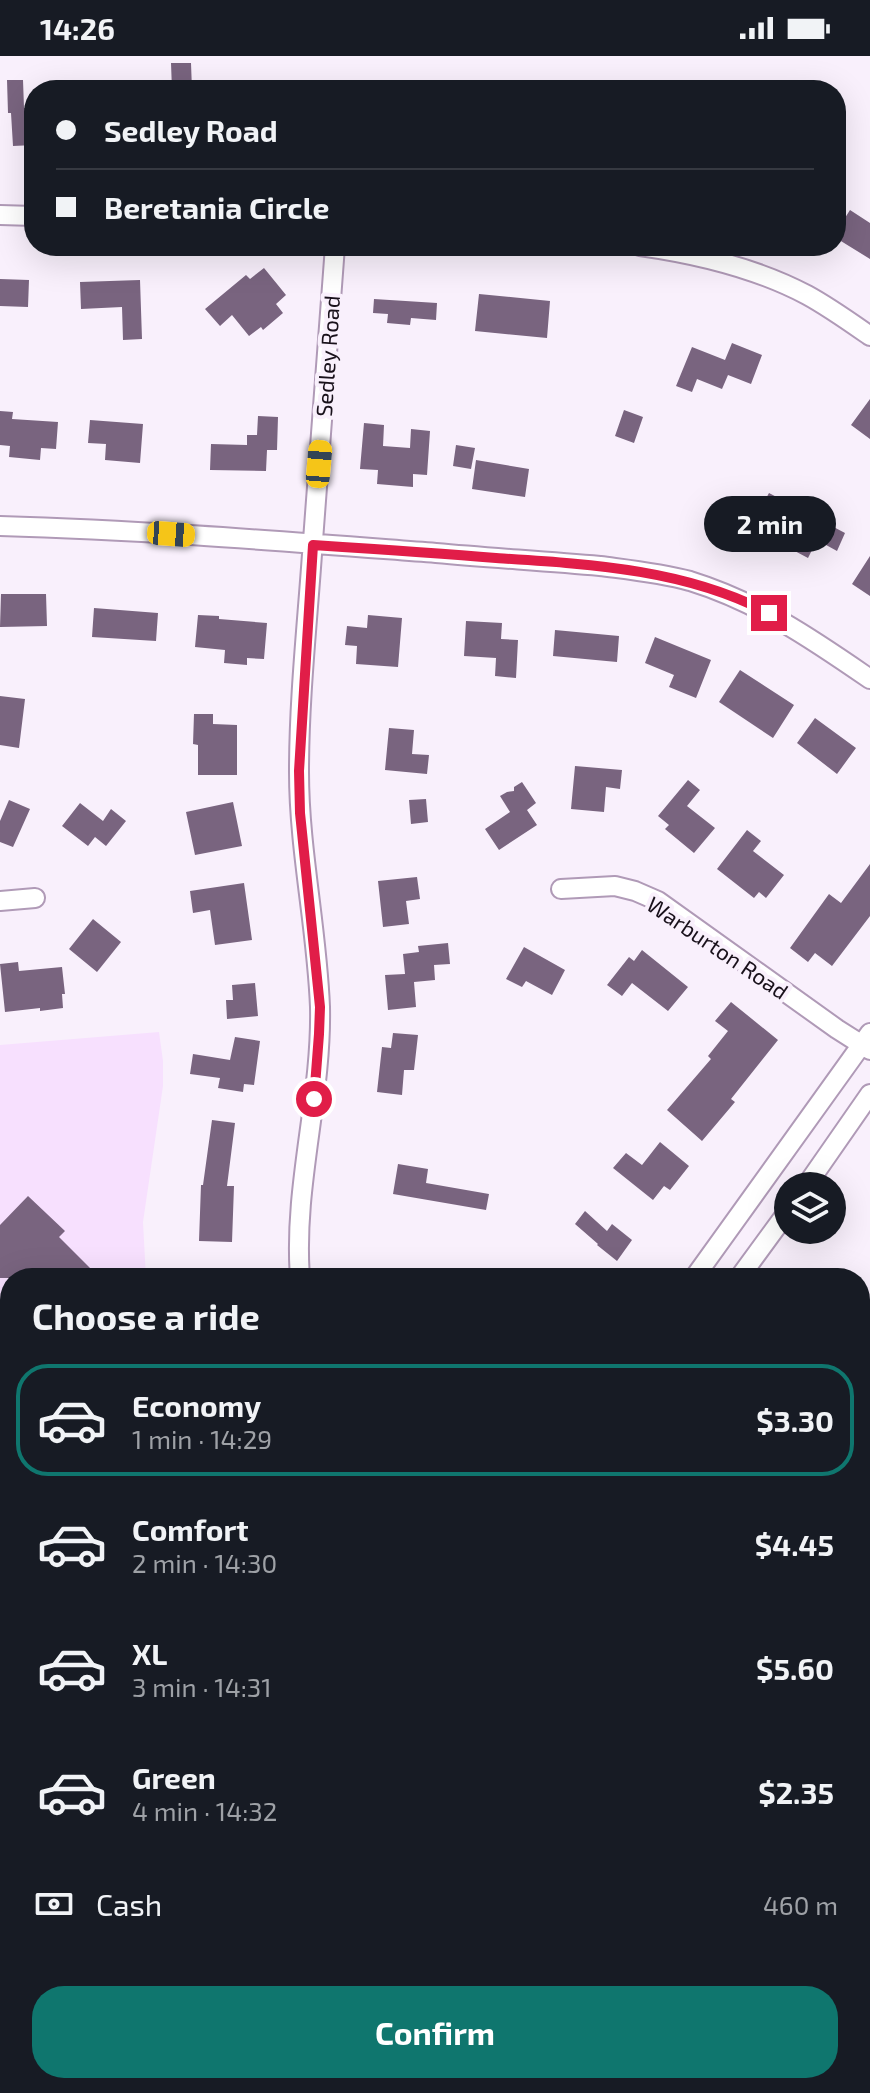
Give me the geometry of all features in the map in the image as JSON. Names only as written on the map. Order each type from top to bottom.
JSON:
[{"type":"street","points":[[0,215],[24,216]]},
{"type":"street","name":"Sedley Road","points":[[300,1268],[298,1222],[319,1034],[317,962],[300,813],[299,771],[334,256]]},
{"type":"street","points":[[690,256],[768,278],[816,300],[870,336]]},
{"type":"street","points":[[0,526],[92,529],[635,570],[682,579],[733,596],[795,628],[870,679]]},
{"type":"street","name":"Warburton Road","points":[[561,889],[615,886],[658,901],[830,1024],[868,1042]]},
{"type":"street","points":[[0,901],[35,898]]},
{"type":"street","points":[[701,1268],[868,1042]]},
{"type":"street","points":[[816,1172],[870,1094]]},
{"type":"street","points":[[746,1268],[774,1230]]},
{"type":"shaded area","points":[[159,1032],[163,1086],[143,1222],[145,1268],[0,1268],[0,1045]]},
{"type":"building","points":[[171,63],[191,63],[192,80],[172,80]]},
{"type":"building","points":[[7,80],[23,80],[24,145],[13,146],[11,113],[8,113]]},
{"type":"building","points":[[850,210],[870,223],[870,259],[846,244],[846,216]]},
{"type":"building","points":[[264,268],[286,295],[276,304],[283,313],[263,330],[261,327],[249,336],[232,315],[220,326],[205,309],[246,275],[250,279]]},
{"type":"building","points":[[0,279],[29,280],[28,307],[0,306]]},
{"type":"building","points":[[140,280],[142,339],[123,340],[122,307],[81,309],[80,282]]},
{"type":"building","points":[[479,294],[550,301],[547,338],[475,331]]},
{"type":"building","points":[[374,299],[437,303],[436,320],[411,318],[410,325],[387,323],[388,314],[373,313]]},
{"type":"building","points":[[732,343],[762,355],[751,384],[728,375],[722,389],[697,379],[692,392],[676,386],[692,347],[725,360]]},
{"type":"building","points":[[870,399],[870,439],[851,425]]},
{"type":"building","points":[[624,410],[643,417],[634,443],[615,436]]},
{"type":"building","points":[[0,411],[13,412],[12,419],[58,422],[56,449],[41,448],[40,460],[9,457],[10,446],[0,445]]},
{"type":"building","points":[[258,416],[278,417],[277,450],[267,450],[266,471],[210,470],[211,444],[247,445],[247,435],[257,435]]},
{"type":"building","points":[[90,420],[143,424],[140,463],[105,460],[106,444],[88,443]]},
{"type":"building","points":[[364,423],[384,425],[383,446],[410,448],[411,429],[430,431],[427,475],[413,474],[413,487],[377,484],[378,470],[360,469]]},
{"type":"building","points":[[456,445],[475,448],[471,469],[453,466]]},
{"type":"building","points":[[476,460],[529,469],[525,497],[472,489]]},
{"type":"building","points":[[769,493],[845,533],[837,551],[817,540],[808,558],[772,539],[778,527],[757,515]]},
{"type":"building","points":[[870,556],[870,596],[852,584]]},
{"type":"building","points":[[1,594],[46,594],[47,626],[0,627]]},
{"type":"building","points":[[94,608],[158,613],[156,641],[92,637]]},
{"type":"building","points":[[198,615],[267,623],[264,659],[247,658],[247,665],[224,663],[225,650],[195,647]]},
{"type":"building","points":[[368,615],[402,618],[398,667],[356,664],[357,646],[345,645],[347,626],[367,628]]},
{"type":"building","points":[[466,621],[502,623],[501,639],[518,640],[516,678],[495,676],[496,658],[464,656]]},
{"type":"building","points":[[555,630],[619,636],[617,662],[553,656]]},
{"type":"building","points":[[655,637],[711,660],[696,698],[669,687],[674,675],[645,663]]},
{"type":"building","points":[[740,670],[794,705],[773,738],[719,702]]},
{"type":"building","points":[[0,696],[25,699],[19,748],[0,745]]},
{"type":"building","points":[[194,714],[213,714],[213,724],[237,725],[237,775],[198,775],[198,745],[193,744]]},
{"type":"building","points":[[815,718],[856,748],[837,774],[797,743]]},
{"type":"building","points":[[389,728],[414,730],[412,754],[429,755],[427,774],[385,770]]},
{"type":"building","points":[[575,766],[622,770],[620,789],[606,787],[604,812],[571,809]]},
{"type":"building","points":[[688,780],[700,790],[687,806],[715,828],[694,853],[665,829],[669,825],[658,816]]},
{"type":"building","points":[[522,782],[536,803],[527,810],[537,825],[499,850],[485,829],[510,812],[500,796],[514,791],[514,787]]},
{"type":"building","points":[[426,799],[428,822],[411,824],[409,800]]},
{"type":"building","points":[[9,800],[30,809],[13,847],[0,842],[0,821]]},
{"type":"building","points":[[233,802],[242,846],[195,855],[186,812]]},
{"type":"building","points":[[80,803],[103,821],[111,809],[126,821],[106,846],[95,837],[88,846],[62,826]]},
{"type":"building","points":[[747,830],[761,841],[753,851],[784,875],[766,898],[759,892],[754,898],[717,869]]},
{"type":"building","points":[[870,864],[870,916],[832,966],[815,953],[808,962],[790,948],[829,894],[841,903]]},
{"type":"building","points":[[417,877],[420,899],[406,901],[409,924],[383,927],[378,881]]},
{"type":"building","points":[[244,883],[252,940],[215,945],[210,910],[193,913],[190,891]]},
{"type":"building","points":[[93,919],[121,942],[97,972],[69,949]]},
{"type":"building","points":[[448,943],[450,964],[434,965],[435,980],[414,982],[416,1007],[388,1010],[385,975],[405,974],[403,954],[419,952],[418,946]]},
{"type":"building","points":[[524,947],[565,970],[552,995],[526,981],[522,987],[506,979]]},
{"type":"building","points":[[642,950],[688,987],[668,1011],[632,983],[622,996],[607,985],[629,957],[634,961]]},
{"type":"building","points":[[18,962],[19,971],[62,967],[63,1008],[5,1012],[0,964]]},
{"type":"building","points":[[255,983],[258,1016],[227,1019],[226,1000],[233,1000],[232,985]]},
{"type":"building","points":[[731,1002],[778,1040],[731,1099],[735,1102],[702,1141],[667,1110],[711,1059],[708,1056],[728,1031],[715,1021]]},
{"type":"building","points":[[393,1033],[418,1035],[414,1070],[404,1070],[402,1095],[377,1092],[382,1047],[391,1048]]},
{"type":"building","points":[[235,1037],[260,1041],[254,1085],[244,1084],[243,1092],[218,1088],[220,1078],[190,1074],[193,1054],[230,1060]]},
{"type":"building","points":[[212,1120],[235,1123],[227,1186],[234,1186],[232,1242],[199,1241],[201,1185]]},
{"type":"building","points":[[660,1142],[689,1166],[670,1190],[664,1186],[653,1200],[613,1168],[626,1153],[642,1165]]},
{"type":"building","points":[[398,1164],[428,1169],[426,1183],[489,1194],[486,1210],[393,1194]]},
{"type":"building","points":[[28,1196],[65,1231],[59,1237],[90,1268],[0,1268],[0,1225]]},
{"type":"building","points":[[585,1211],[607,1231],[612,1224],[632,1240],[617,1261],[575,1224]]},
{"type":"route","points":[[314,1099],[320,1007],[300,813],[299,771],[313,545],[635,570],[691,582],[733,596],[769,613]]}]
